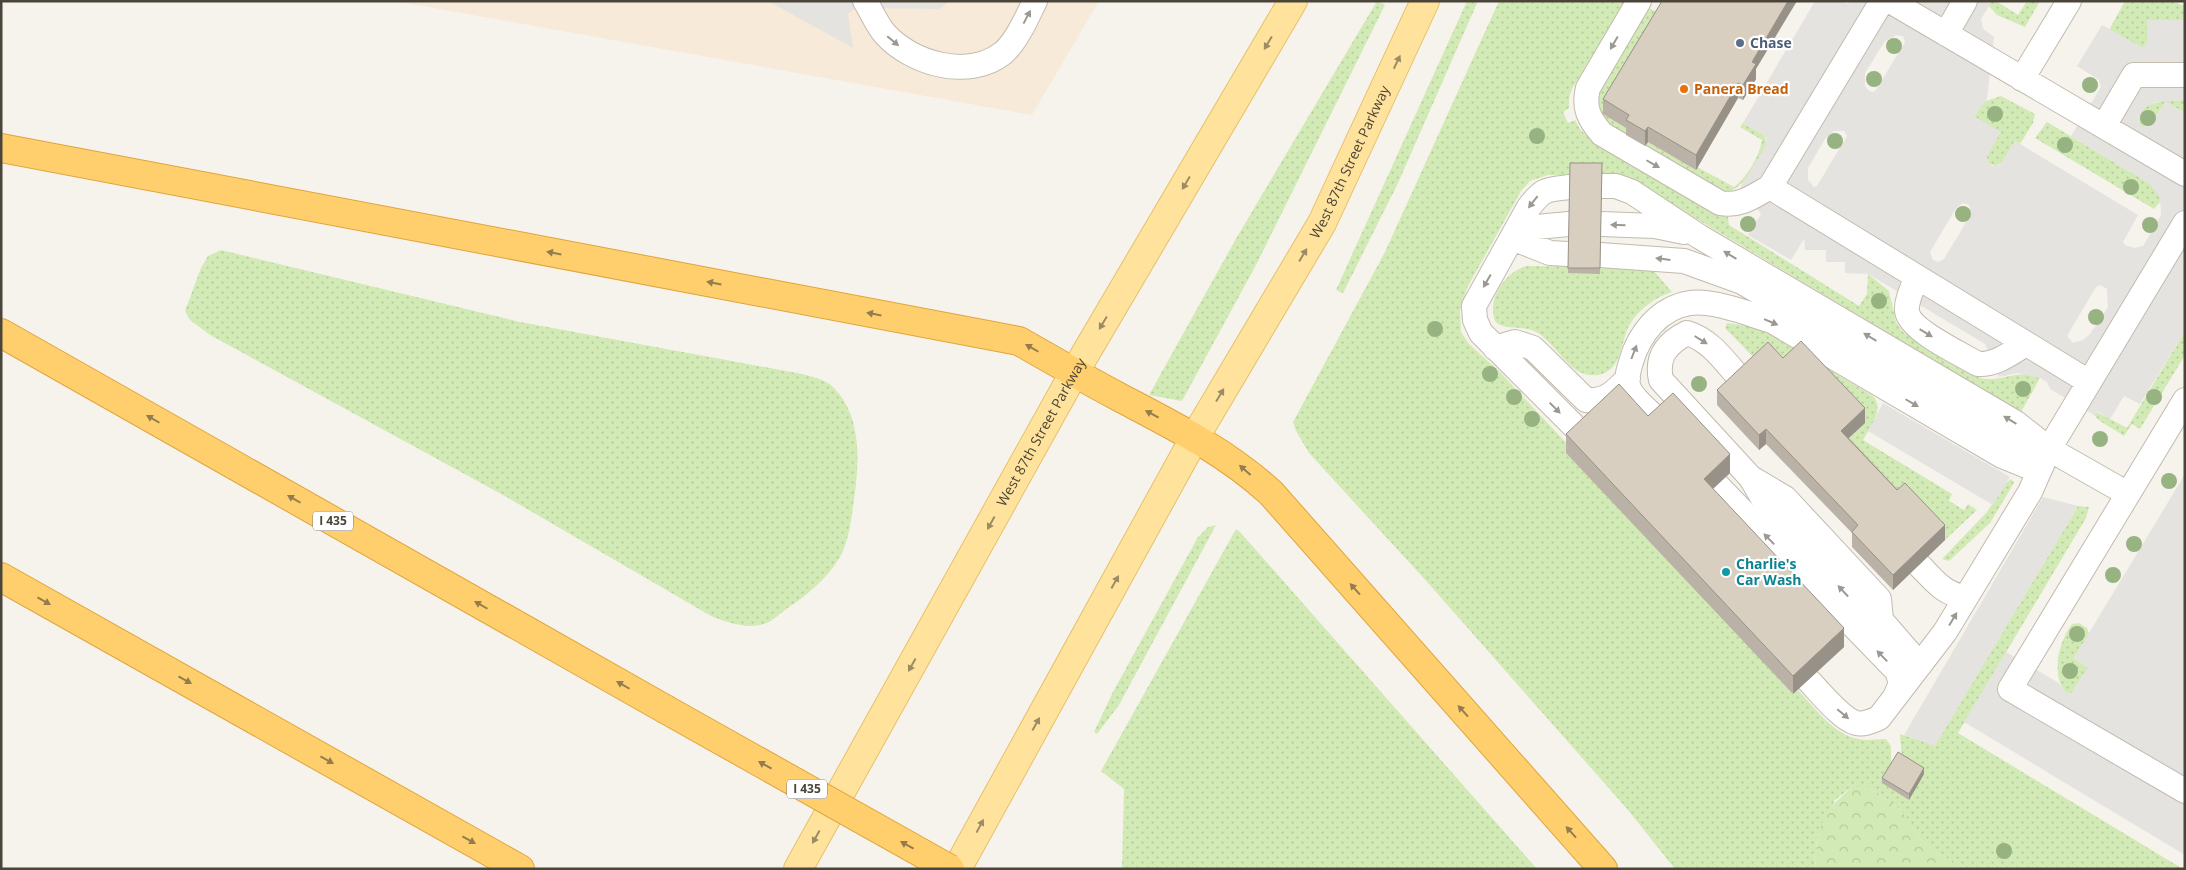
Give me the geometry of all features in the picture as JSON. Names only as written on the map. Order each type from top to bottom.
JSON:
[{"type":"highway","points":[[1,148],[1019,341],[1074,373],[1195,437],[1238,464],[1270,493],[1603,869]]},
{"type":"highway","name":"I 435","points":[[1,333],[950,869]]},
{"type":"highway","points":[[1,577],[520,869]]},
{"type":"main road","name":"West 87th Street Parkway","points":[[798,869],[1074,373],[1293,1]]},
{"type":"main road","name":"West 87th Street Parkway","points":[[957,869],[1195,437],[1322,223],[1425,1]]},
{"type":"lane","points":[[865,1],[884,33],[896,44],[945,66],[967,67],[985,64],[1004,52],[1035,1]]},
{"type":"lane","points":[[1639,1],[1588,88],[1585,100],[1592,122],[1602,134],[1720,203],[1731,206],[1770,187],[1882,1]]},
{"type":"lane","points":[[1890,1],[2185,174]]},
{"type":"lane","points":[[1946,34],[1966,1]]},
{"type":"lane","points":[[2022,79],[2069,1]]},
{"type":"lane","points":[[2104,126],[2134,75],[2185,75]]},
{"type":"lane","points":[[1602,186],[1616,186],[1626,189],[1700,237],[2016,423],[2049,449],[2128,494]]},
{"type":"lane","points":[[1569,187],[1551,188],[1541,192],[1529,207],[1474,306],[1475,320],[1480,333],[1584,436]]},
{"type":"lane","points":[[1770,187],[2089,382]]},
{"type":"lane","points":[[1808,680],[1846,717],[1856,723],[1867,723],[1879,718],[1945,632],[2030,492],[2049,449],[2185,223]]},
{"type":"lane","points":[[1512,238],[1536,226],[1569,224]]},
{"type":"lane","points":[[1601,224],[1656,226],[1700,237]]},
{"type":"lane","points":[[1512,238],[1550,253],[1568,254]]},
{"type":"lane","points":[[1600,255],[1684,261],[1742,282],[2008,439],[2049,449]]},
{"type":"lane","points":[[1917,277],[1907,304],[1910,319],[1917,327],[1978,364],[1986,365],[1996,361],[2026,344]]},
{"type":"lane","points":[[1660,422],[1631,392],[1628,378],[1633,355],[1642,335],[1656,318],[1666,311],[1690,303],[1737,310],[1787,329],[2002,456],[2039,471]]},
{"type":"lane","points":[[1742,381],[1709,345],[1696,336],[1687,333],[1670,343],[1664,350],[1658,369],[1661,380],[1751,478],[1785,498],[1879,600],[1881,620],[1920,665]]},
{"type":"lane","points":[[1495,348],[1514,342],[1534,348],[1586,400],[1596,401],[1612,395],[1628,378]]},
{"type":"lane","points":[[2185,400],[2010,688],[2185,792]]},
{"type":"lane","points":[[1717,485],[1896,671],[1901,683],[1895,697]]},
{"type":"lane","points":[[1919,564],[1945,591],[1953,596],[1966,597]]},
{"type":"shaded area","points":[[394,1],[1099,1],[1032,115]]},
{"type":"shaded area","points":[[768,1],[950,1],[939,9],[855,8],[848,14],[853,48]]},
{"type":"shaded area","points":[[1815,1],[1842,1],[1847,4],[1852,1],[1992,1],[1981,19],[1983,29],[1994,37],[1987,99],[1974,116],[2001,132],[1987,156],[1988,163],[1993,166],[2000,165],[2015,141],[2138,215],[2123,242],[2125,245],[2134,248],[2143,246],[2161,215],[2160,197],[2149,183],[2071,136],[2101,87],[2099,80],[2077,66],[2102,25],[2143,48],[2147,43],[2147,20],[2185,20],[2185,100],[2154,102],[2144,108],[2138,122],[2143,127],[2149,126],[2166,102],[2185,113],[2185,331],[2140,404],[2124,396],[2110,419],[2099,412],[2094,415],[2050,389],[2047,382],[2040,378],[2018,373],[1999,377],[1985,344],[1868,274],[1845,273],[1845,262],[1826,262],[1826,250],[1805,250],[1804,239],[1791,260],[1748,235],[1761,214],[1741,186],[1765,147],[1767,140],[1764,135],[1743,123]],"holes":[[[1897,35],[1903,36],[1905,42],[1876,90],[1873,92],[1869,91],[1865,86],[1865,73],[1885,41]],[[1834,131],[1844,131],[1847,136],[1817,186],[1814,187],[1808,180],[1808,168],[1825,139]],[[1963,203],[1969,205],[1971,214],[1944,259],[1938,262],[1933,260],[1930,252],[1956,208]],[[2100,285],[2107,289],[2108,307],[2090,334],[2083,340],[2073,343],[2067,336],[2096,287]]]},
{"type":"shaded area","points":[[1883,403],[2010,477],[1993,505],[1868,431]]},
{"type":"shaded area","points":[[2185,474],[2185,855],[1964,722],[2006,652],[2059,683],[2065,692],[2072,693],[2088,668],[2074,658]]},
{"type":"shaded area","points":[[2043,497],[2078,506],[1935,746],[1904,735]]},
{"type":"green space","points":[[1377,1],[1385,5],[1256,265],[1182,401],[1149,395],[1237,237]]},
{"type":"green space","points":[[1467,1],[1478,1],[1398,183],[1343,293],[1336,290]]},
{"type":"green space","points":[[1499,1],[1625,1],[1572,89],[1569,98],[1569,108],[1563,112],[1568,123],[1575,120],[1588,137],[1706,209],[1728,217],[1729,225],[1859,306],[1867,294],[1868,274],[1889,291],[1896,322],[1902,331],[1956,367],[1986,379],[2024,374],[2040,378],[2021,412],[1633,181],[1614,176],[1548,175],[1530,181],[1521,191],[1467,288],[1460,311],[1461,332],[1469,344],[1499,371],[1571,448],[1793,694],[1798,690],[1840,732],[1858,739],[1886,739],[1891,746],[1891,768],[1909,800],[1924,774],[1902,760],[1900,734],[1935,745],[2078,506],[2089,507],[2086,518],[1958,733],[2183,869],[1960,869],[1957,862],[1941,856],[1920,839],[1902,811],[1870,787],[1852,787],[1835,800],[1817,837],[1815,869],[1675,869],[1628,810],[1429,584],[1309,453],[1293,422],[1385,252]]},
{"type":"green space","points":[[1992,1],[1996,1],[2018,15],[2027,1],[2040,1],[2025,27],[1997,15],[1988,5]]},
{"type":"green space","points":[[2125,1],[2172,1],[2185,6],[2185,20],[2147,20],[2147,43],[2143,48],[2109,30]]},
{"type":"green space","points":[[1649,8],[1659,13],[1604,114],[1629,130],[1626,135],[1603,118],[1597,102],[1611,69]]},
{"type":"green space","points":[[2001,96],[2035,114],[2033,123],[2020,144],[2015,141],[2002,163],[1995,166],[1988,163],[1974,116],[1983,102]]},
{"type":"green space","points":[[2185,100],[2185,113],[2166,102],[2149,126],[2143,127],[2139,125],[2139,117],[2142,110],[2147,106],[2162,101]]},
{"type":"green space","points":[[2047,122],[2149,183],[2158,192],[2161,201],[2154,209],[2035,138]]},
{"type":"green space","points":[[1743,123],[1764,135],[1767,143],[1749,175],[1736,188],[1729,191],[1722,192],[1645,146],[1648,142],[1695,169],[1697,167],[1734,187],[1752,166],[1762,140],[1740,127]]},
{"type":"green space","points":[[221,250],[520,322],[802,374],[826,382],[843,399],[850,413],[855,428],[857,444],[857,475],[851,519],[843,551],[829,573],[816,586],[767,623],[746,626],[711,616],[503,495],[210,335],[190,320],[185,311],[201,268],[208,256]]},
{"type":"green space","points":[[1526,266],[1623,267],[1654,271],[1672,292],[1648,304],[1638,313],[1630,324],[1620,354],[1612,368],[1598,375],[1583,374],[1567,362],[1535,331],[1504,326],[1495,321],[1493,304],[1499,288],[1511,274]]},
{"type":"green space","points":[[1727,323],[1748,326],[1772,335],[1873,396],[1876,401],[1877,413],[1863,440],[1952,494],[1949,501],[1964,510],[1968,504],[1977,510],[1945,540],[1841,445],[1865,423],[1760,364],[1725,328]]},
{"type":"green space","points":[[2185,331],[2185,355],[2140,429],[2132,424],[2124,436],[2094,415],[2099,413],[2127,428]]},
{"type":"green space","points":[[2011,479],[2014,483],[1990,523],[1949,561],[1942,559],[1987,512],[2006,483]]},
{"type":"green space","points":[[1216,525],[1119,705],[1097,734],[1094,732],[1113,692],[1198,537],[1208,527]]},
{"type":"green space","points":[[1236,529],[1537,869],[1122,869],[1124,789],[1101,771]]},
{"type":"green space","points":[[2079,623],[2087,628],[2089,634],[2074,658],[2088,668],[2071,694],[2065,692],[2058,676],[2058,657],[2067,631],[2072,624]]},
{"type":"green space","points":[[1852,787],[1870,787],[1902,811],[1920,839],[1941,856],[1957,862],[1960,869],[1815,869],[1817,837],[1827,810]]},
{"type":"building","name":"Panera Bread","points":[[1662,1],[1788,1],[1752,62],[1756,64],[1743,85],[1738,83],[1696,155],[1648,127],[1645,131],[1626,120],[1629,115],[1603,99]]},
{"type":"building","points":[[1570,163],[1602,163],[1600,268],[1568,268]]},
{"type":"building","points":[[1801,341],[1865,408],[1841,431],[1897,490],[1905,483],[1945,525],[1893,575],[1852,532],[1858,525],[1766,429],[1759,435],[1717,390],[1768,342],[1783,358]]},
{"type":"building","name":"Charlie's Car Wash","points":[[1619,384],[1648,416],[1673,393],[1730,454],[1704,479],[1844,628],[1793,676],[1566,434]]},
{"type":"building","points":[[1898,752],[1924,768],[1909,794],[1882,778]]},
{"type":"place","name":"Chase","points":[[1740,43]]},
{"type":"place","name":"Panera Bread","points":[[1684,89]]},
{"type":"place","name":"Charlie's Car Wash","points":[[1726,572]]}]
